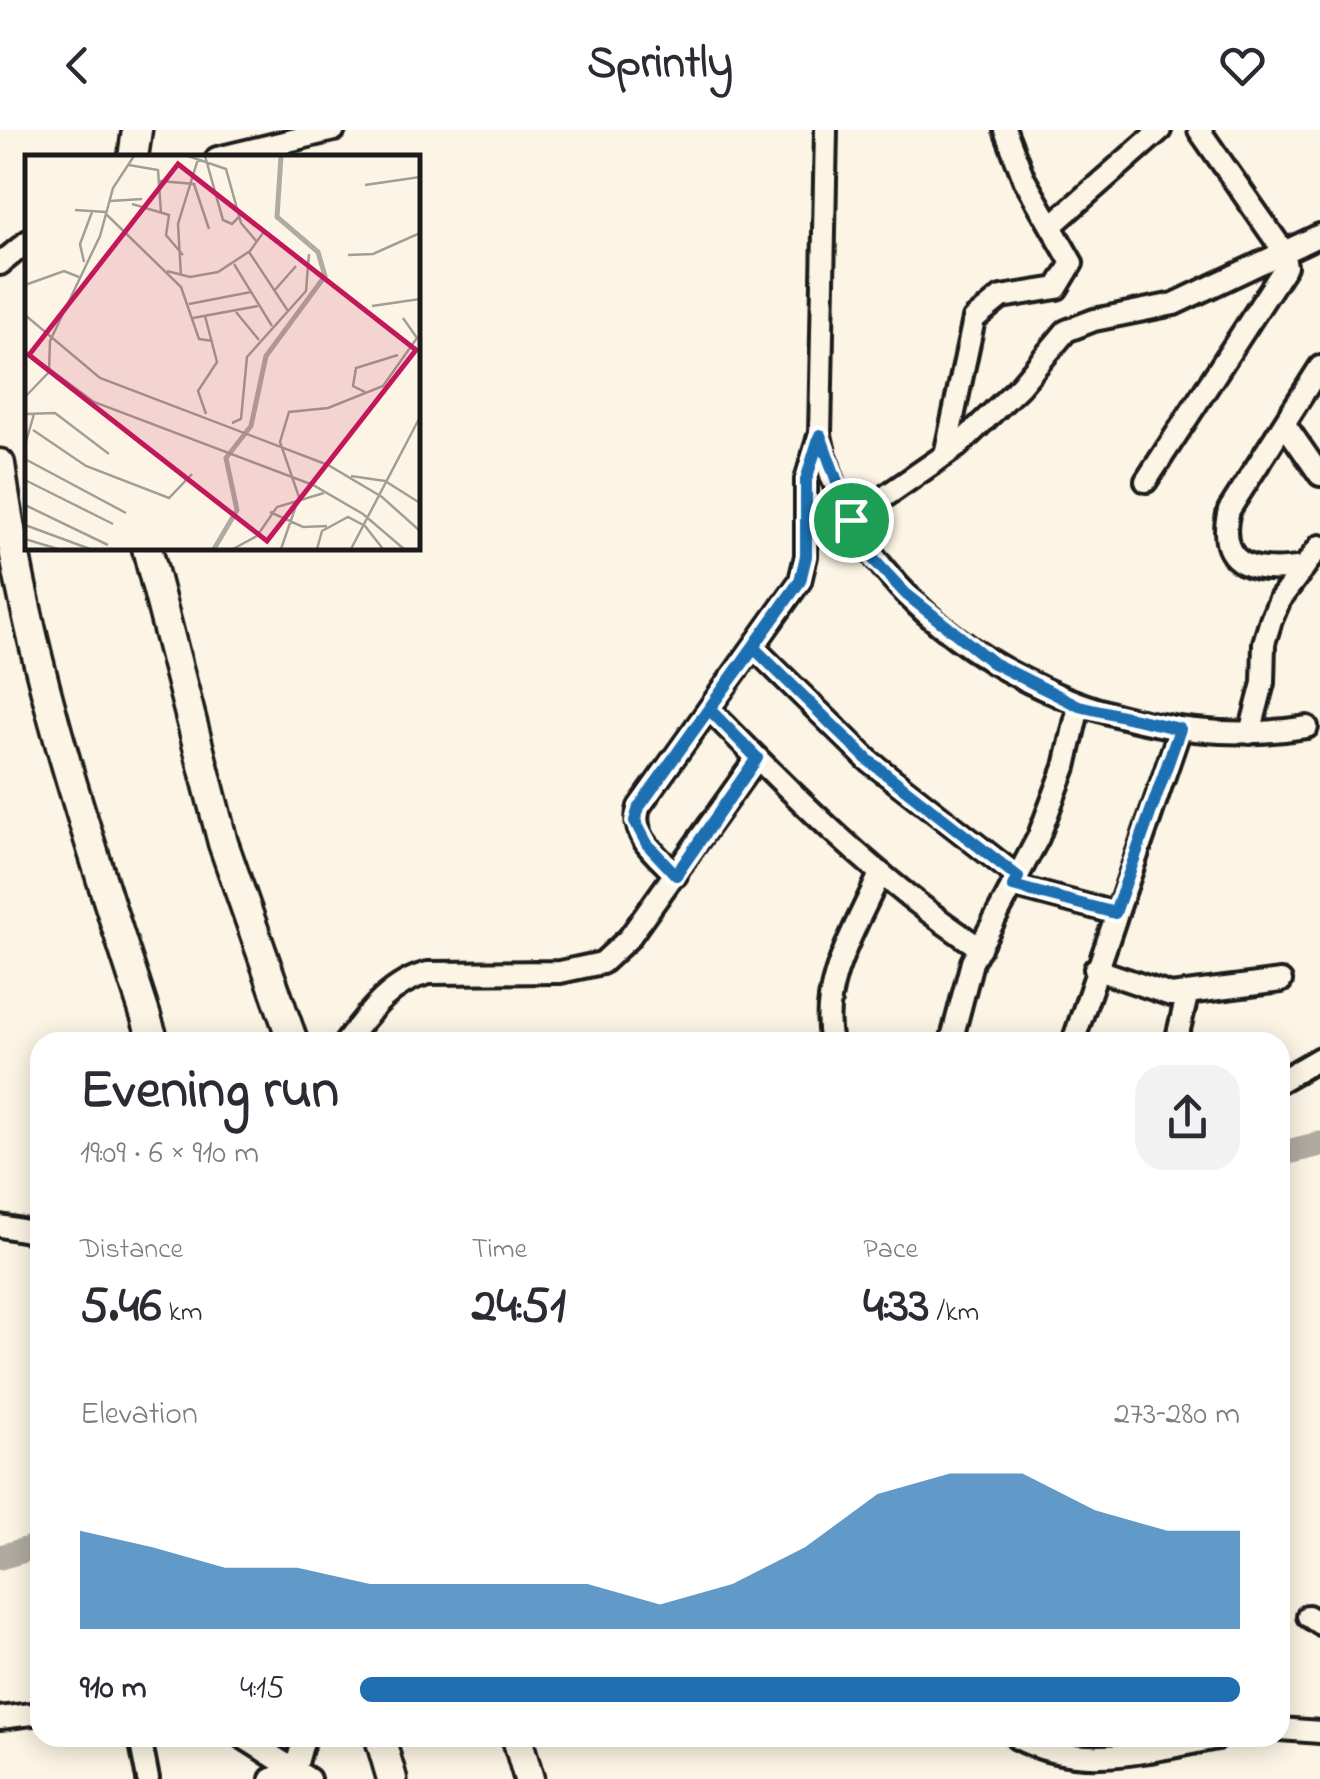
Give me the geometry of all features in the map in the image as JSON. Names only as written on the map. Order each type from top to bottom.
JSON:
[{"type":"highway","points":[[133,155],[137,130]]},
{"type":"highway","points":[[0,464],[14,570],[54,730],[151,1032]]},
{"type":"highway","points":[[148,550],[223,843],[290,1032]]},
{"type":"highway","points":[[383,1747],[392,1779]]},
{"type":"highway","points":[[520,1747],[529,1779]]},
{"type":"street","points":[[229,155],[334,130]]},
{"type":"street","points":[[676,875],[647,844],[635,821],[652,786],[800,581],[806,556],[806,480],[820,435],[826,130]]},
{"type":"street","points":[[945,455],[974,318],[1001,296],[1057,288],[1070,274],[1072,263],[1024,179],[1005,130]]},
{"type":"street","points":[[1052,225],[1160,130]]},
{"type":"street","points":[[1146,481],[1283,274],[1282,250],[1200,130]]},
{"type":"street","points":[[851,520],[945,455],[1020,386],[1066,331],[1094,320],[1174,304],[1320,235]]},
{"type":"street","points":[[0,264],[25,243]]},
{"type":"street","points":[[1304,567],[1245,565],[1230,554],[1225,540],[1229,510],[1320,367]]},
{"type":"street","points":[[1286,426],[1320,475]]},
{"type":"street","points":[[820,435],[851,520],[874,560],[906,594],[993,663],[1079,706],[1180,729],[1250,734],[1307,727]]},
{"type":"street","points":[[1250,734],[1263,683],[1264,643],[1271,620],[1320,546]]},
{"type":"street","points":[[754,648],[868,760],[1016,881],[1115,913]]},
{"type":"street","points":[[954,1032],[980,948],[1038,838],[1065,767],[1079,706]]},
{"type":"street","points":[[709,709],[879,876],[980,948]]},
{"type":"street","points":[[1076,1032],[1180,729]]},
{"type":"street","points":[[355,1032],[396,985],[410,978],[428,973],[560,972],[602,963],[629,938],[757,758]]},
{"type":"street","points":[[831,1032],[832,992],[879,876]]},
{"type":"street","points":[[1095,970],[1171,996],[1281,980]]},
{"type":"street","points":[[1178,1032],[1187,996]]},
{"type":"street","points":[[1290,1075],[1320,1058]]},
{"type":"street","points":[[0,1226],[30,1231]]},
{"type":"street","points":[[0,1718],[30,1714]]},
{"type":"street","points":[[1290,1730],[1320,1732]]},
{"type":"street","points":[[142,1747],[148,1779]]},
{"type":"street","points":[[258,1747],[302,1775]]},
{"type":"street","points":[[302,1775],[304,1747]]},
{"type":"street","points":[[1038,1747],[1056,1755],[1106,1758],[1168,1747]]},
{"type":"street","points":[[271,1779],[302,1775]]},
{"type":"waterway","points":[[1290,1152],[1320,1144]]},
{"type":"waterway","points":[[0,1557],[30,1549]]},
{"type":"route","points":[[820,435],[851,520],[874,560],[906,594],[993,663],[1079,706],[1180,729],[1115,913],[1013,886],[1018,877],[868,760],[754,648],[709,709],[757,758],[676,875],[647,844],[635,821],[639,807],[800,581],[806,556],[806,480],[820,435]]}]
